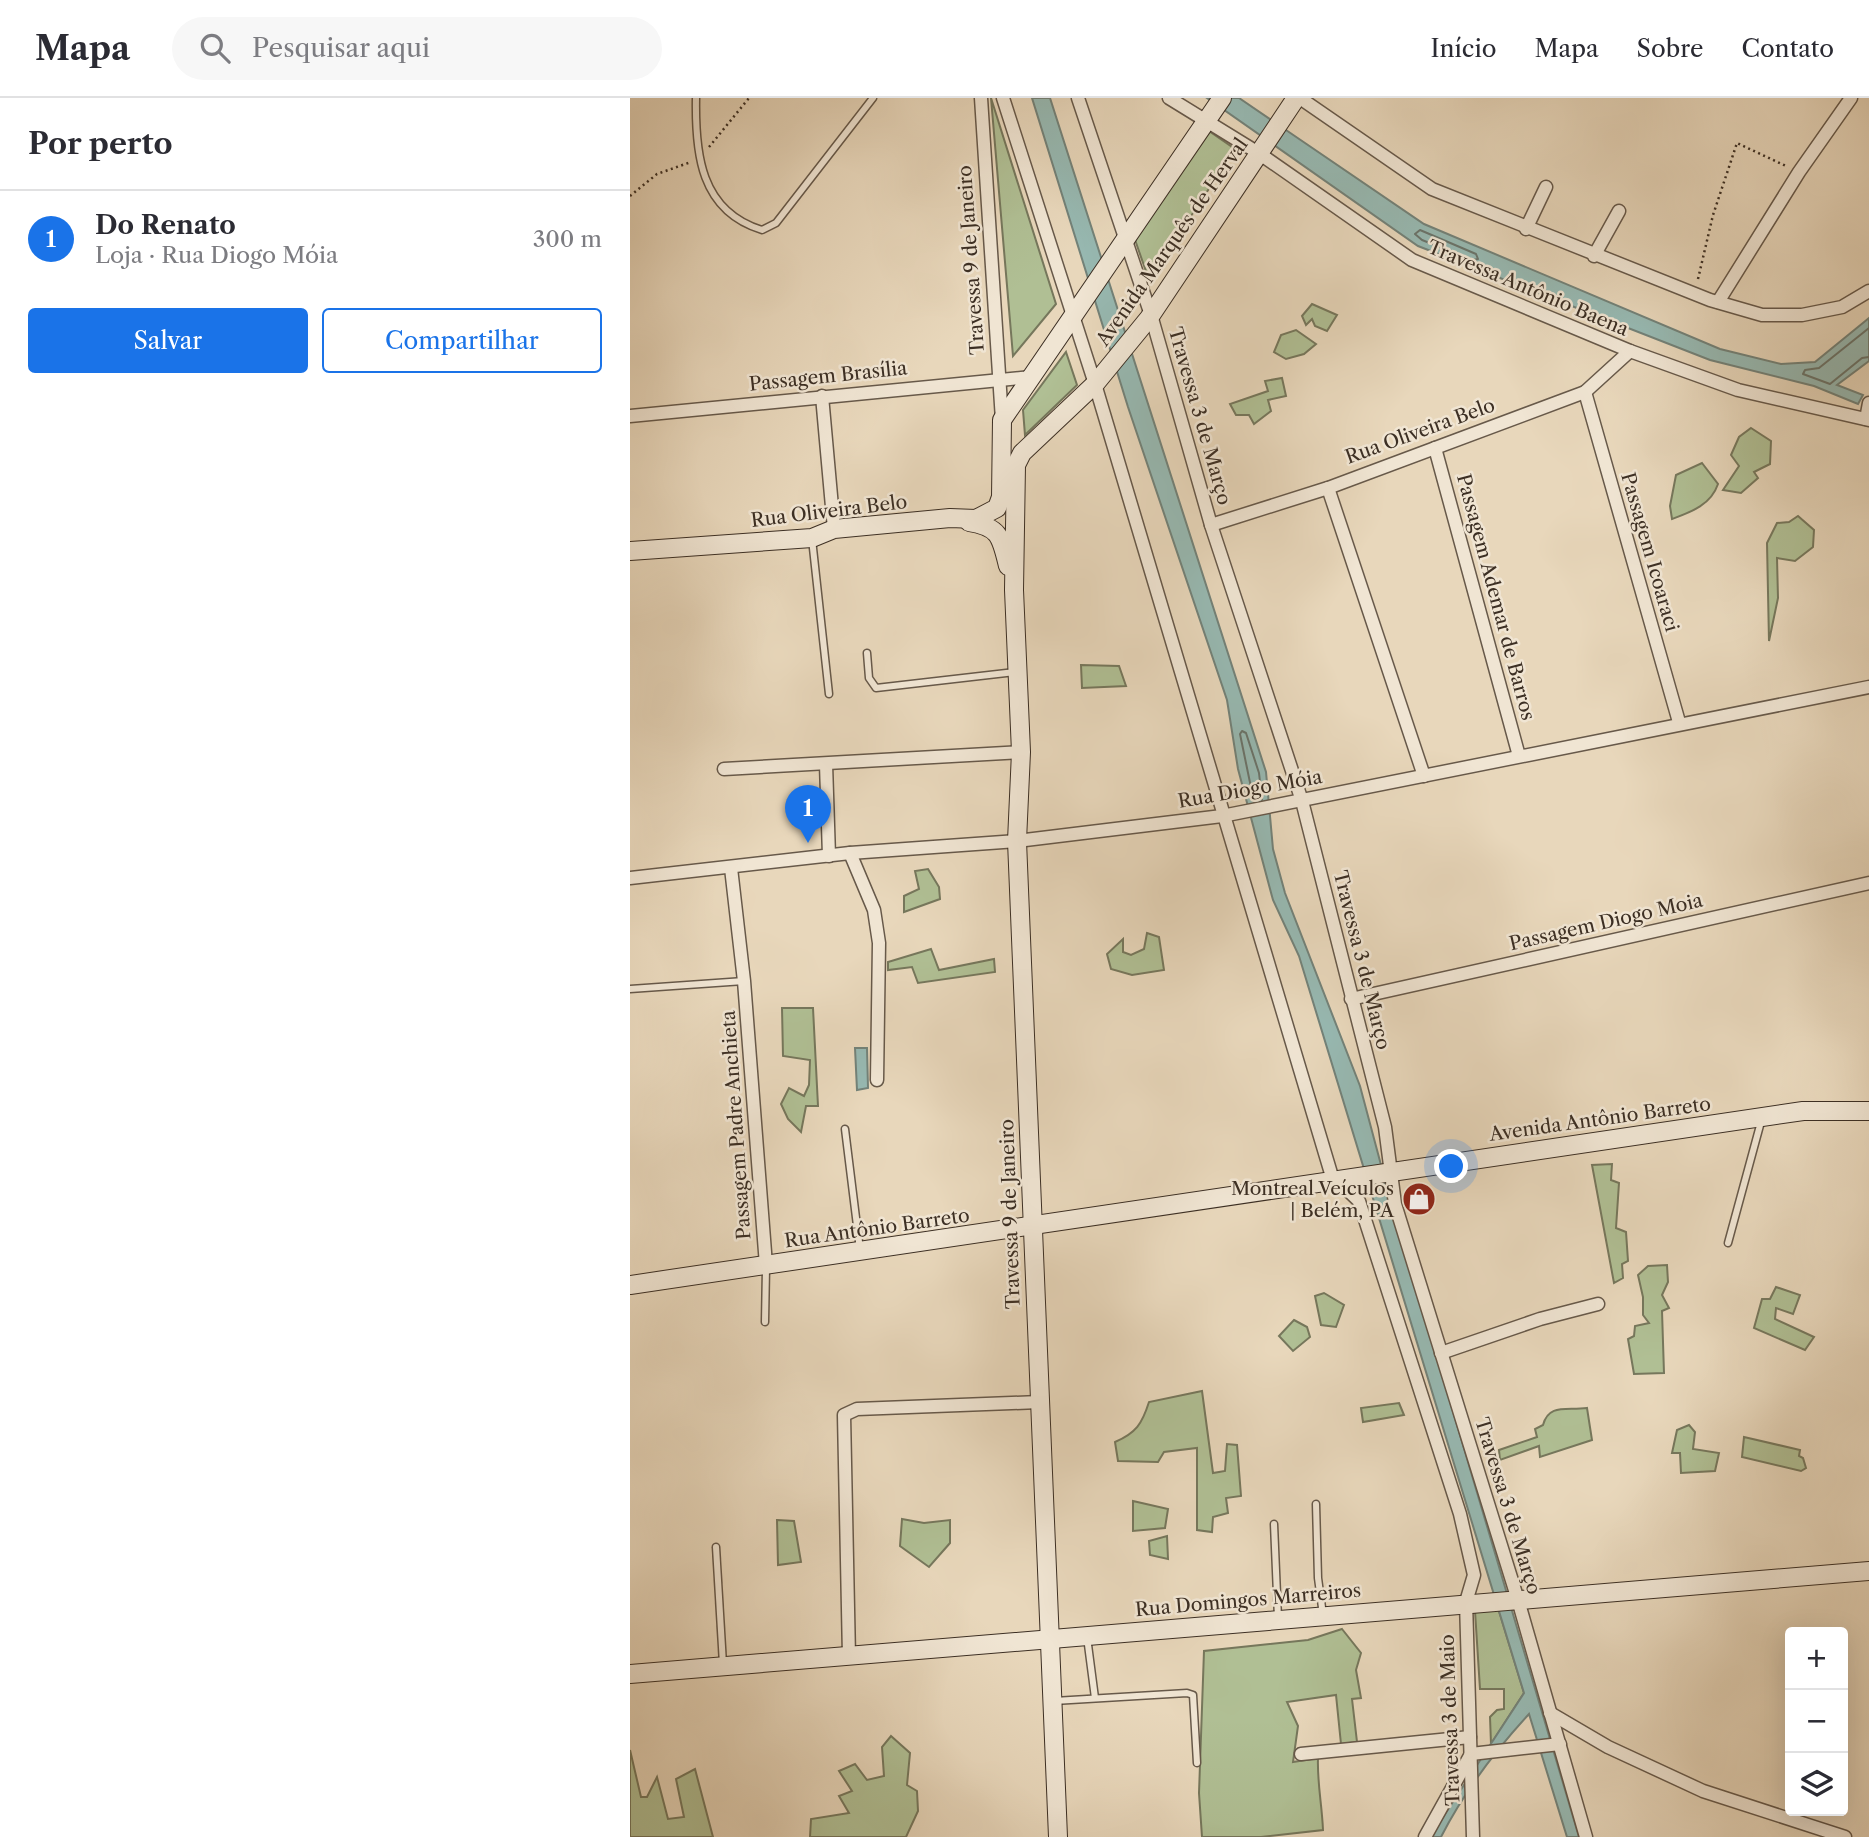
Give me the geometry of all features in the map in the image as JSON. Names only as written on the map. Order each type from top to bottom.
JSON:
[{"type":"main road","name":"Avenida Marquês de Herval","points":[[1002,420],[1222,98]]},
{"type":"main road","name":"Avenida Marquês de Herval","points":[[1014,590],[1016,465],[1022,453],[1096,383],[1150,317],[1297,99]]},
{"type":"main road","name":"Rua Oliveira Belo","points":[[630,551],[812,538],[834,529],[950,518],[976,519],[997,508],[1001,497],[1002,420]]},
{"type":"main road","name":"Rua Oliveira Belo","points":[[950,518],[984,524],[999,535],[1014,590]]},
{"type":"main road","name":"Travessa 9 de Janeiro","points":[[1014,590],[1021,752],[1017,841],[1031,1226],[1059,1837]]},
{"type":"main road","name":"Avenida Antônio Barreto","points":[[1336,1179],[1763,1116],[1803,1111],[1869,1111]]},
{"type":"main road","name":"Rua Antônio Barreto","points":[[630,1285],[1336,1179]]},
{"type":"main road","name":"Rua Domingos Marreiros","points":[[630,1674],[1470,1602],[1869,1571]]},
{"type":"street","name":"Travessa 9 de Janeiro","points":[[981,98],[1002,420]]},
{"type":"street","points":[[1003,98],[1096,383],[1336,1179],[1359,1201],[1460,1514],[1474,1575],[1470,1602]]},
{"type":"street","name":"Travessa 3 de Março","points":[[1078,98],[1150,317],[1211,525],[1302,801],[1385,1127],[1395,1204],[1517,1600],[1550,1713],[1556,1745],[1586,1837]]},
{"type":"street","name":"Travessa Antônio Baena","points":[[1169,98],[1209,117],[1264,149],[1412,260],[1630,351],[1738,390],[1868,420]]},
{"type":"street","points":[[1718,302],[1799,172],[1851,98]]},
{"type":"street","points":[[1297,99],[1432,189],[1594,256],[1718,302],[1762,315],[1802,315],[1842,307],[1869,291]]},
{"type":"street","points":[[1526,229],[1546,187]]},
{"type":"street","points":[[1594,256],[1619,211]]},
{"type":"street","name":"Rua Oliveira Belo","points":[[1211,525],[1328,488],[1585,392],[1630,351]]},
{"type":"street","name":"Passagem Brasília","points":[[630,416],[1031,377]]},
{"type":"street","name":"Passagem Icoaraci","points":[[1585,392],[1679,722]]},
{"type":"street","points":[[822,396],[834,529]]},
{"type":"street","points":[[1868,420],[1869,403]]},
{"type":"street","name":"Passagem Ademar de Barros","points":[[1435,448],[1519,756]]},
{"type":"street","points":[[1328,488],[1424,776]]},
{"type":"street","name":"Rua Diogo Móia","points":[[630,878],[850,853],[1017,841],[1225,815],[1679,722],[1869,687]]},
{"type":"street","points":[[724,769],[1021,752]]},
{"type":"street","points":[[826,764],[829,856]]},
{"type":"street","points":[[850,853],[874,909],[879,943],[877,1080]]},
{"type":"street","name":"Passagem Padre Anchieta","points":[[731,868],[744,981],[766,1265]]},
{"type":"street","name":"Passagem Diogo Moia","points":[[1351,999],[1869,883]]},
{"type":"street","points":[[1441,1353],[1540,1319],[1598,1304]]},
{"type":"street","points":[[849,1657],[844,1415],[857,1409],[1039,1402]]},
{"type":"street","name":"Travessa 3 de Maio","points":[[1470,1602],[1469,1737],[1475,1758],[1473,1837]]},
{"type":"street","points":[[1550,1713],[1608,1747],[1703,1791],[1845,1837]]},
{"type":"street","points":[[1301,1754],[1469,1737]]},
{"type":"street","points":[[1425,1837],[1475,1758],[1497,1752],[1556,1745]]},
{"type":"lane","points":[[696,98],[698,160],[714,195],[726,210],[762,230],[776,223],[873,98]]},
{"type":"lane","points":[[812,538],[829,694]]},
{"type":"lane","points":[[867,653],[869,678],[876,688],[1017,672]]},
{"type":"lane","name":"Passagem Padre Anchieta","points":[[630,989],[744,981]]},
{"type":"lane","points":[[1728,1243],[1763,1116]]},
{"type":"lane","points":[[845,1129],[860,1251]]},
{"type":"lane","points":[[765,1322],[766,1265]]},
{"type":"lane","points":[[1316,1504],[1318,1578],[1323,1615]]},
{"type":"lane","points":[[1274,1524],[1278,1618]]},
{"type":"lane","points":[[716,1548],[723,1667]]},
{"type":"lane","points":[[1087,1635],[1095,1698]]},
{"type":"lane","points":[[1052,1701],[1187,1693],[1193,1695],[1197,1763]]},
{"type":"path","points":[[1695,294],[1713,215],[1737,143],[1799,172]]},
{"type":"green space","points":[[991,98],[1056,304],[1013,356]]},
{"type":"green space","points":[[1206,129],[1235,149],[1149,280],[1133,234]]},
{"type":"green space","points":[[1312,304],[1337,315],[1327,331],[1315,326],[1312,319],[1306,325],[1302,316]]},
{"type":"green space","points":[[1296,330],[1316,344],[1304,354],[1286,359],[1274,352],[1281,335]]},
{"type":"green space","points":[[1066,352],[1077,385],[1025,435],[1023,410]]},
{"type":"green space","points":[[1282,378],[1286,396],[1268,400],[1271,411],[1254,424],[1249,415],[1236,415],[1230,404],[1268,391],[1265,381]]},
{"type":"green space","points":[[1751,428],[1771,441],[1770,464],[1754,472],[1758,478],[1741,493],[1723,490],[1739,466],[1731,455],[1739,437]]},
{"type":"green space","points":[[1702,463],[1718,484],[1715,491],[1700,507],[1672,519],[1670,506],[1676,475]]},
{"type":"green space","points":[[1798,516],[1814,530],[1813,547],[1795,561],[1777,558],[1778,598],[1769,641],[1767,543],[1777,523],[1789,522]]},
{"type":"green space","points":[[1081,665],[1119,666],[1126,686],[1082,688]]},
{"type":"green space","points":[[928,869],[939,887],[940,899],[904,912],[904,896],[919,889],[915,871]]},
{"type":"green space","points":[[1147,933],[1159,937],[1164,970],[1132,975],[1111,969],[1107,954],[1123,939],[1123,952],[1131,955],[1144,949]]},
{"type":"green space","points":[[931,949],[939,970],[994,959],[995,972],[918,983],[912,967],[888,970],[888,962]]},
{"type":"green space","points":[[782,1008],[813,1008],[818,1106],[806,1106],[801,1132],[788,1119],[781,1104],[789,1088],[804,1096],[809,1085],[810,1060],[783,1056]]},
{"type":"green space","points":[[1612,1164],[1611,1180],[1619,1183],[1616,1228],[1626,1232],[1628,1261],[1622,1264],[1623,1278],[1614,1283],[1592,1165]]},
{"type":"green space","points":[[1667,1265],[1668,1282],[1662,1295],[1669,1308],[1662,1311],[1664,1373],[1634,1374],[1628,1339],[1634,1336],[1635,1326],[1649,1323],[1643,1315],[1643,1297],[1638,1275],[1648,1266]]},
{"type":"green space","points":[[1776,1287],[1800,1295],[1793,1314],[1776,1308],[1775,1319],[1814,1337],[1805,1350],[1754,1328],[1762,1299],[1770,1299]]},
{"type":"green space","points":[[1324,1293],[1344,1305],[1336,1327],[1321,1325],[1315,1296]]},
{"type":"green space","points":[[1294,1320],[1307,1327],[1310,1337],[1293,1351],[1279,1336]]},
{"type":"green space","points":[[1202,1391],[1213,1473],[1225,1471],[1227,1444],[1237,1445],[1241,1496],[1226,1498],[1228,1513],[1213,1517],[1212,1532],[1197,1530],[1197,1448],[1164,1452],[1158,1462],[1118,1461],[1115,1442],[1137,1427],[1149,1402]]},
{"type":"green space","points":[[1399,1403],[1404,1415],[1363,1422],[1361,1408]]},
{"type":"green space","points":[[1587,1408],[1592,1440],[1540,1457],[1539,1446],[1500,1460],[1499,1450],[1537,1437],[1535,1429],[1543,1425],[1550,1413],[1560,1409]]},
{"type":"green space","points":[[1689,1425],[1695,1432],[1693,1449],[1719,1453],[1715,1471],[1681,1473],[1680,1453],[1672,1453],[1677,1430]]},
{"type":"green space","points":[[1744,1437],[1800,1450],[1799,1456],[1803,1458],[1806,1468],[1801,1471],[1742,1457]]},
{"type":"green space","points":[[1133,1501],[1168,1509],[1165,1528],[1133,1531]]},
{"type":"green space","points":[[902,1519],[924,1523],[950,1520],[950,1543],[929,1567],[900,1546]]},
{"type":"green space","points":[[777,1520],[794,1521],[801,1562],[778,1565]]},
{"type":"green space","points":[[1167,1536],[1168,1559],[1150,1555],[1149,1541]]},
{"type":"green space","points":[[1498,1608],[1524,1693],[1491,1744],[1490,1717],[1497,1710],[1504,1709],[1504,1689],[1480,1689],[1475,1611]]},
{"type":"green space","points":[[1342,1629],[1361,1653],[1356,1670],[1361,1698],[1352,1699],[1357,1742],[1341,1744],[1336,1695],[1287,1702],[1298,1726],[1293,1762],[1318,1758],[1323,1830],[1261,1837],[1202,1837],[1199,1793],[1204,1651],[1308,1640]]},
{"type":"green space","points":[[891,1736],[910,1753],[907,1785],[917,1791],[918,1811],[906,1837],[810,1837],[811,1819],[849,1813],[839,1796],[852,1791],[839,1771],[855,1764],[867,1780],[884,1776],[882,1747]]},
{"type":"green space","points":[[630,1750],[641,1797],[647,1797],[657,1777],[668,1819],[684,1817],[676,1779],[695,1769],[713,1837],[630,1837]]},
{"type":"water","points":[[1032,98],[1050,98],[1266,772],[1273,849],[1285,893],[1360,1086],[1389,1195],[1579,1837],[1567,1837],[1529,1714],[1481,1772],[1441,1837],[1430,1837],[1524,1693],[1299,956],[1273,900],[1238,769],[1227,700],[1128,407]]},
{"type":"water","points":[[1207,98],[1239,98],[1424,224],[1720,349],[1781,364],[1815,362],[1869,318],[1869,361],[1837,385],[1863,395],[1858,404],[1814,386],[1710,360],[1418,246]]},
{"type":"water","points":[[855,1048],[867,1048],[868,1088],[857,1090]]},
{"type":"place","name":"Do Renato","points":[[808,843]]},
{"type":"place","name":"Montreal Veículos | Belém, PA","points":[[1419,1199]]}]
